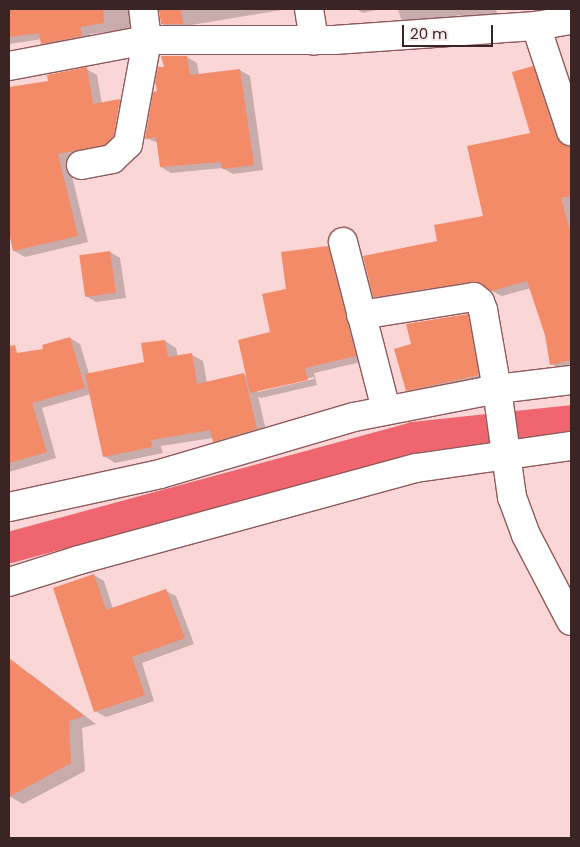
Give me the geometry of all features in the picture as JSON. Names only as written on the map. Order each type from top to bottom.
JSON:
[{"type":"street","points":[[80,164],[112,159],[124,150],[128,144],[147,40],[143,9]]},
{"type":"street","points":[[309,9],[314,41]]},
{"type":"street","points":[[9,66],[147,40],[314,41],[536,26],[571,20]]},
{"type":"street","points":[[536,26],[571,131]]},
{"type":"street","points":[[343,242],[360,315],[386,410]]},
{"type":"street","points":[[360,315],[474,297],[480,302],[484,310],[512,497],[518,515],[571,621]]},
{"type":"street","points":[[9,507],[160,474],[345,420],[386,410],[497,399],[571,380]]},
{"type":"street","points":[[9,582],[79,560],[416,468],[505,448],[571,446]]},
{"type":"building","points":[[9,9],[103,9],[104,23],[80,27],[82,36],[41,44],[39,33],[9,37]]},
{"type":"building","points":[[159,9],[181,9],[183,24],[161,24]]},
{"type":"building","points":[[161,56],[187,56],[190,75],[240,69],[254,165],[222,169],[221,162],[160,167],[156,137],[145,139],[153,92],[157,91],[155,81],[158,67],[164,67]]},
{"type":"building","points":[[533,66],[556,136],[561,143],[570,146],[571,150],[571,196],[561,198],[571,235],[571,360],[550,365],[545,335],[527,281],[491,291],[479,282],[472,282],[373,297],[363,256],[437,241],[434,225],[483,216],[467,146],[530,133],[512,72]]},
{"type":"building","points":[[87,67],[93,104],[120,99],[114,136],[105,145],[58,154],[78,236],[13,251],[9,233],[9,87],[48,81],[47,75]]},
{"type":"building","points":[[328,246],[356,356],[305,368],[308,380],[250,393],[238,340],[270,332],[262,294],[286,289],[281,252]]},
{"type":"building","points":[[110,251],[116,293],[85,297],[79,255]]},
{"type":"building","points":[[468,314],[479,375],[406,391],[394,349],[411,344],[406,324]]},
{"type":"building","points":[[70,337],[85,388],[32,403],[47,452],[9,463],[9,346],[15,345],[17,353],[43,349],[42,345]]},
{"type":"building","points":[[165,340],[168,357],[192,353],[197,384],[244,373],[257,429],[213,442],[210,430],[151,440],[152,447],[103,457],[85,374],[144,362],[141,343]]},
{"type":"building","points":[[94,574],[106,610],[166,589],[185,638],[132,657],[145,695],[94,712],[53,588]]},
{"type":"building","points":[[9,658],[84,716],[69,721],[71,763],[9,797]]},
{"type":"waterway","points":[[9,547],[413,437],[571,420]]}]
